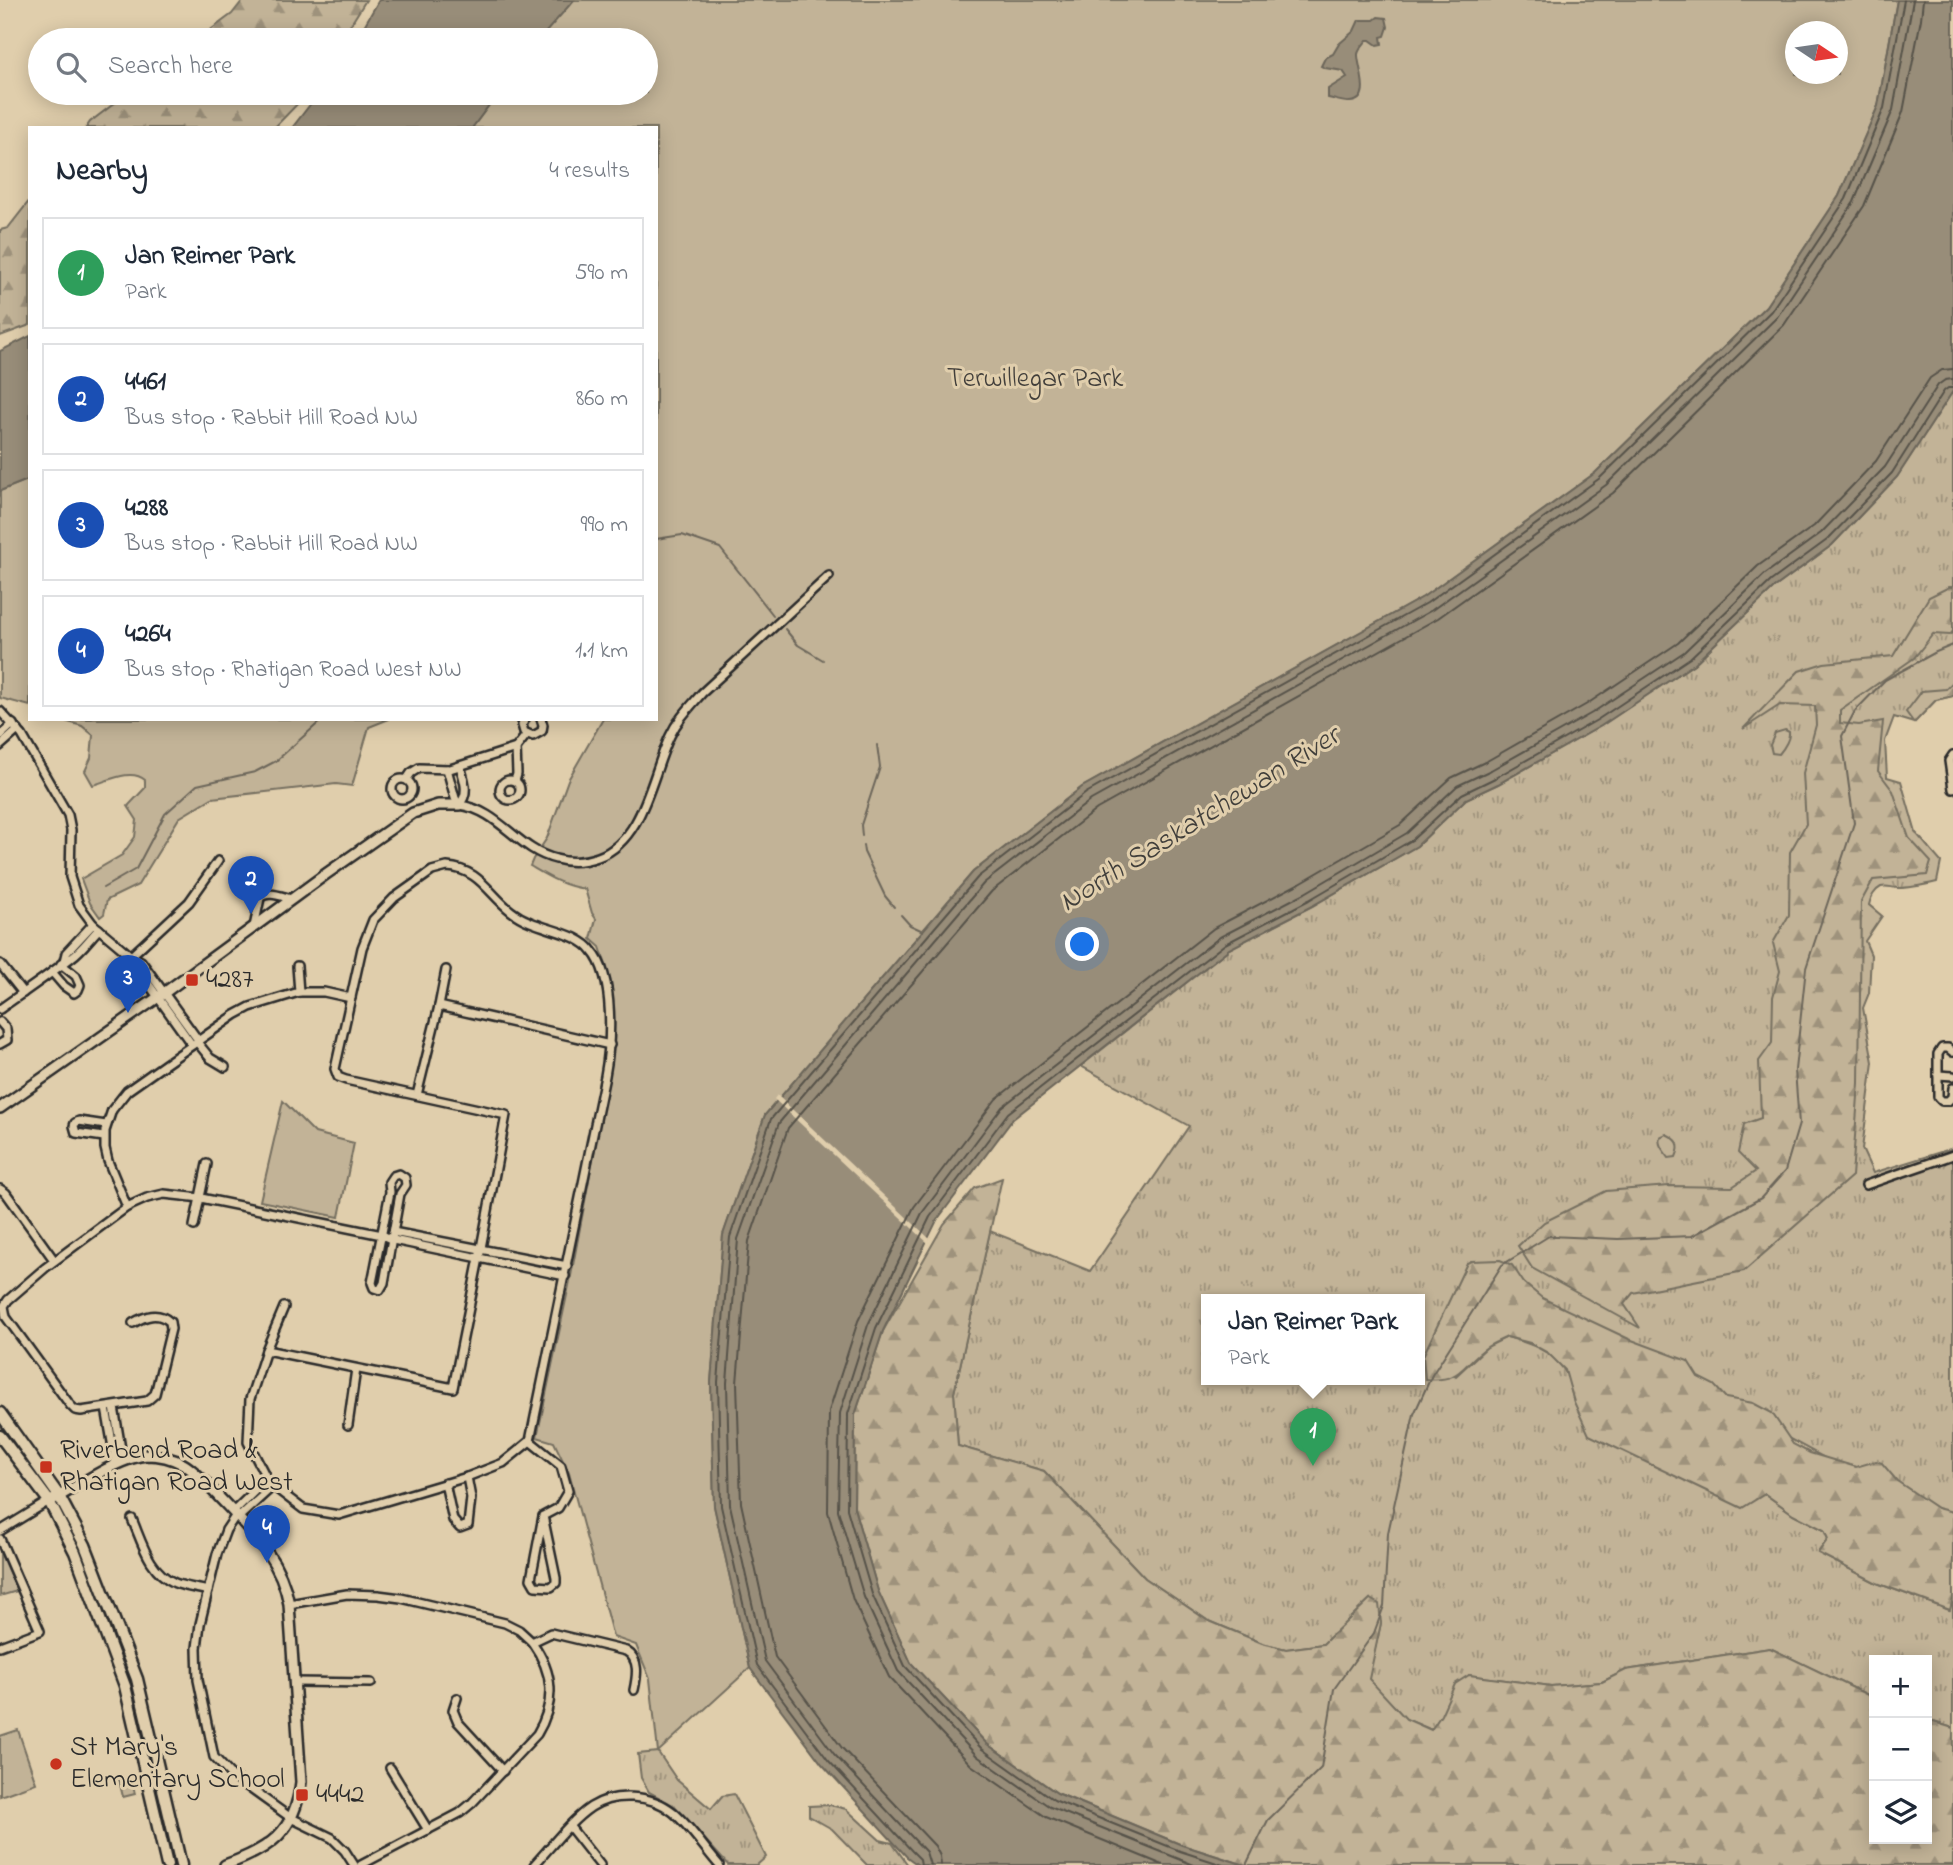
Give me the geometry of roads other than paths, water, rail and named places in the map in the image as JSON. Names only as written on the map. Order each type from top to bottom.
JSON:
[{"type":"main road","points":[[0,1413],[85,1545],[137,1679],[181,1865]]},
{"type":"main road","points":[[0,1436],[54,1499],[75,1552],[125,1686],[167,1865]]},
{"type":"street","points":[[0,1108],[413,813],[438,805],[476,808],[488,814],[532,849],[549,858],[568,862],[595,858],[611,851],[634,827],[671,736],[683,714],[702,693],[829,576]]},
{"type":"street","points":[[0,712],[15,727],[68,815],[71,830],[71,882],[79,905],[96,927],[141,961],[161,995],[196,1042],[210,1058],[225,1067]]},
{"type":"street","points":[[525,721],[523,729],[533,736],[539,734],[543,728],[541,721]]},
{"type":"street","points":[[0,736],[15,727]]},
{"type":"street","points":[[0,746],[15,727]]},
{"type":"street","points":[[407,779],[419,768],[447,769],[516,748],[527,734]]},
{"type":"street","points":[[515,781],[516,748]]},
{"type":"street","points":[[1953,755],[1949,761],[1953,789]]},
{"type":"street","points":[[459,805],[466,793],[460,766]]},
{"type":"street","points":[[447,769],[459,805]]},
{"type":"street","points":[[131,956],[188,902],[218,861]]},
{"type":"street","points":[[266,1350],[453,1388],[506,1115],[346,1080],[336,1075],[335,1069],[362,948],[369,928],[379,913],[394,898],[432,871],[454,867],[474,874],[518,916],[571,937],[593,951],[603,975],[609,1008],[610,1045],[530,1441],[497,1467],[467,1477],[339,1515],[303,1509],[267,1479],[248,1442],[250,1399],[266,1350],[284,1307]]},
{"type":"street","points":[[254,927],[263,895],[292,899]]},
{"type":"street","points":[[0,1009],[63,963],[66,953],[96,927]]},
{"type":"street","points":[[52,972],[69,990],[74,993],[78,990],[80,985],[76,976],[63,963]]},
{"type":"street","points":[[0,964],[23,993]]},
{"type":"street","points":[[297,966],[299,992]]},
{"type":"street","points":[[417,1095],[446,970]]},
{"type":"street","points":[[127,1207],[108,1161],[104,1137],[112,1110],[122,1097],[243,1010],[299,992],[324,992],[351,998]]},
{"type":"street","points":[[439,1006],[610,1045]]},
{"type":"street","points":[[0,1021],[6,1030],[7,1040],[0,1044]]},
{"type":"street","points":[[1953,1052],[1942,1048],[1938,1054],[1938,1097],[1942,1101],[1948,1101],[1952,1097],[1953,1088]]},
{"type":"street","points":[[1938,1075],[1953,1076]]},
{"type":"street","points":[[104,1137],[76,1133],[74,1126],[79,1121],[106,1125]]},
{"type":"street","points":[[1866,1185],[1953,1155]]},
{"type":"street","points":[[194,1226],[206,1164]]},
{"type":"street","points":[[399,1174],[405,1178],[406,1185],[400,1194],[394,1236],[384,1283],[380,1290],[374,1288],[372,1283],[390,1192],[389,1182],[393,1176],[399,1174]]},
{"type":"street","points":[[0,1189],[6,1193],[54,1260]]},
{"type":"street","points":[[133,1323],[152,1315],[166,1318],[170,1322],[171,1329],[153,1396],[148,1401],[81,1411],[72,1407],[6,1317],[4,1306],[54,1260],[127,1207],[164,1194],[201,1198],[382,1235],[481,1248],[567,1266]]},
{"type":"street","points":[[394,1236],[565,1276]]},
{"type":"street","points":[[348,1425],[356,1369]]},
{"type":"street","points":[[110,1408],[120,1463]]},
{"type":"street","points":[[530,1441],[561,1466],[568,1491],[558,1508],[542,1516]]},
{"type":"street","points":[[0,1531],[120,1463],[147,1455],[165,1457],[179,1462],[197,1475],[262,1544],[275,1563],[282,1576],[289,1604],[301,1782],[291,1818],[274,1841],[240,1863],[225,1865]]},
{"type":"street","points":[[445,1483],[453,1520],[460,1528],[468,1525],[471,1498],[467,1477]]},
{"type":"street","points":[[267,1479],[235,1515],[219,1545],[198,1636],[198,1680],[214,1757],[225,1770],[291,1818],[332,1839],[345,1851],[354,1865]]},
{"type":"street","points":[[235,1515],[273,1486]]},
{"type":"street","points":[[542,1516],[556,1578],[556,1583],[551,1587],[535,1586],[531,1579],[542,1516]]},
{"type":"street","points":[[132,1519],[148,1557],[159,1572],[173,1582],[208,1591]]},
{"type":"street","points":[[0,1539],[40,1631],[0,1646]]},
{"type":"street","points":[[289,1604],[347,1594],[390,1596],[505,1623],[519,1630],[532,1642],[547,1668],[550,1681],[549,1704],[542,1725],[503,1771],[466,1808],[361,1865]]},
{"type":"street","points":[[532,1642],[551,1633],[626,1651],[636,1661],[637,1678],[634,1690]]},
{"type":"street","points":[[295,1682],[371,1683]]},
{"type":"street","points":[[457,1698],[453,1710],[458,1722],[503,1771]]},
{"type":"street","points":[[390,1768],[429,1830]]},
{"type":"street","points":[[534,1865],[587,1810],[601,1802],[626,1797],[644,1798],[672,1812],[719,1865]]},
{"type":"street","points":[[570,1827],[600,1865]]},
{"type":"water","points":[[379,0],[574,0],[550,28],[363,28]]},
{"type":"water","name":"North Saskatchewan River","points":[[1897,0],[1953,0],[1953,391],[1897,477],[1832,545],[1775,587],[1694,664],[1601,726],[1466,799],[1417,846],[1312,906],[1229,949],[1013,1119],[937,1220],[883,1331],[855,1415],[854,1508],[878,1591],[911,1663],[987,1744],[1057,1793],[1182,1845],[1245,1865],[918,1865],[907,1857],[822,1764],[750,1668],[714,1506],[711,1382],[723,1235],[765,1115],[973,872],[1082,787],[1423,597],[1595,473],[1766,306],[1839,196],[1878,106]]},
{"type":"water","points":[[1378,17],[1386,18],[1388,27],[1385,36],[1381,37],[1382,44],[1377,45],[1367,40],[1359,52],[1363,82],[1361,96],[1350,102],[1328,98],[1328,89],[1347,77],[1343,71],[1321,66],[1325,58],[1333,54],[1339,44],[1354,31],[1359,20],[1374,20]]},
{"type":"water","points":[[310,105],[489,105],[473,126],[294,126]]},
{"type":"water","points":[[28,337],[28,480],[0,491],[0,351]]},
{"type":"waterway","points":[[658,539],[682,535],[720,548],[773,615]]},
{"type":"waterway","points":[[785,629],[798,645],[823,660]]},
{"type":"waterway","points":[[1246,1865],[1268,1820],[1321,1768],[1334,1689],[1374,1633],[1384,1606],[1388,1533],[1414,1414],[1432,1375],[1502,1265],[1549,1236],[1618,1239],[1692,1236],[1761,1198],[1785,1171],[1799,1124],[1795,1070],[1806,968],[1854,823],[1842,736],[1855,711],[1885,680],[1953,645]]},
{"type":"waterway","points":[[103,888],[136,869],[165,814],[197,785],[255,772],[276,761],[321,721]]},
{"type":"waterway","points":[[862,836],[861,825],[880,767],[877,745]]},
{"type":"waterway","points":[[863,845],[885,896],[894,907]]},
{"type":"waterway","points":[[901,915],[910,925],[923,931]]},
{"type":"place","name":"4461","points":[[251,914]]},
{"type":"place","name":"4287","points":[[192,980]]},
{"type":"place","name":"4288","points":[[128,1013]]},
{"type":"place","name":"Jan Reimer Park","points":[[1313,1466]]},
{"type":"place","name":"Riverbend Road & Rhatigan Road West","points":[[46,1467]]},
{"type":"place","name":"4264","points":[[267,1563]]},
{"type":"place","name":"St Mary's Elementary School","points":[[56,1764]]},
{"type":"place","name":"4442","points":[[302,1795]]},
{"type":"park label","name":"Terwillegar Park","points":[[1035,379]]}]
